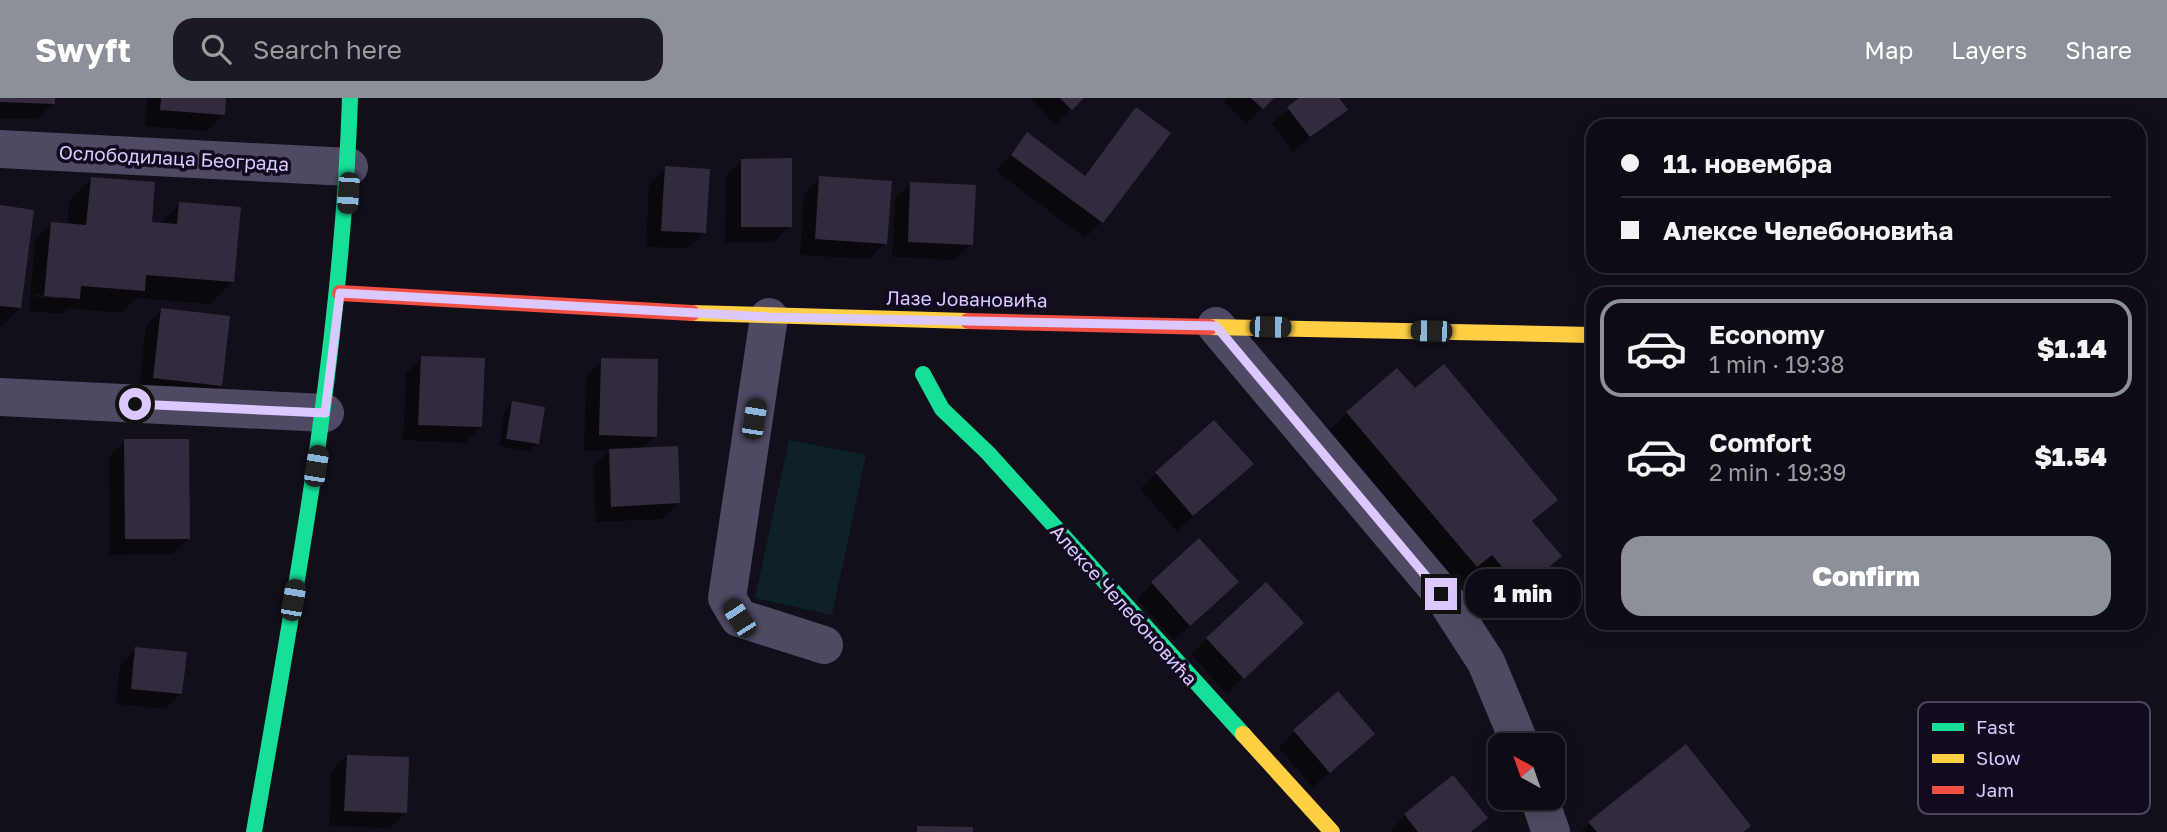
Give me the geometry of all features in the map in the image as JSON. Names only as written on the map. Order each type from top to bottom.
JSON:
[{"type":"street","points":[[254,832],[325,413],[340,293],[349,167],[350,98]]},
{"type":"street","name":"Ослободилаца Београда","points":[[0,149],[349,167]]},
{"type":"street","name":"Лазе Јовановића","points":[[340,293],[769,317],[1586,335]]},
{"type":"street","points":[[769,317],[727,598],[739,618],[824,645]]},
{"type":"street","points":[[1216,326],[1441,594],[1486,662],[1516,733]]},
{"type":"street","name":"Алексе Челебоновића","points":[[923,374],[943,409],[988,453],[1332,832]]},
{"type":"street","points":[[0,397],[325,413]]},
{"type":"street","points":[[1543,810],[1551,832]]},
{"type":"shaded area","points":[[789,440],[866,455],[832,615],[755,598]]},
{"type":"building","points":[[0,98],[55,98],[55,104],[0,102]]},
{"type":"building","points":[[161,98],[226,98],[225,115],[160,110]]},
{"type":"building","points":[[1060,98],[1084,98],[1072,110]]},
{"type":"building","points":[[1251,98],[1274,98],[1263,109]]},
{"type":"building","points":[[1299,98],[1339,98],[1348,110],[1310,137],[1287,107]]},
{"type":"building","points":[[1136,107],[1171,133],[1103,223],[1011,155],[1027,132],[1085,176]]},
{"type":"building","points":[[792,158],[792,227],[741,227],[741,159]]},
{"type":"building","points":[[665,166],[710,169],[706,233],[661,231]]},
{"type":"building","points":[[819,176],[892,181],[887,244],[815,239]]},
{"type":"building","points":[[91,177],[155,182],[152,222],[177,224],[179,202],[241,207],[234,282],[146,275],[145,291],[81,286],[80,299],[44,296],[51,222],[86,225]]},
{"type":"building","points":[[910,182],[976,185],[973,245],[908,242]]},
{"type":"building","points":[[0,205],[34,210],[21,308],[0,306]]},
{"type":"building","points":[[161,308],[230,316],[222,386],[153,378]]},
{"type":"building","points":[[421,356],[485,358],[482,427],[418,425]]},
{"type":"building","points":[[601,358],[658,359],[657,437],[599,435]]},
{"type":"building","points":[[1444,364],[1558,500],[1532,521],[1562,556],[1522,590],[1492,555],[1477,567],[1346,412],[1397,368],[1415,388]]},
{"type":"building","points":[[512,401],[545,407],[539,444],[506,439]]},
{"type":"building","points":[[1214,420],[1254,464],[1193,516],[1155,472]]},
{"type":"building","points":[[124,439],[189,439],[190,539],[125,539]]},
{"type":"building","points":[[678,446],[680,503],[611,507],[609,449]]},
{"type":"building","points":[[1199,538],[1239,582],[1190,626],[1151,582]]},
{"type":"building","points":[[1266,582],[1304,623],[1244,679],[1206,638]]},
{"type":"building","points":[[135,647],[187,652],[182,694],[131,689]]},
{"type":"building","points":[[1338,691],[1375,734],[1330,773],[1293,730]]},
{"type":"building","points":[[1686,744],[1751,826],[1743,832],[1597,832],[1588,822]]},
{"type":"building","points":[[347,755],[409,757],[407,813],[344,811]]},
{"type":"building","points":[[1453,775],[1488,818],[1471,832],[1418,832],[1404,814]]},
{"type":"building","points":[[917,826],[973,827],[973,832],[917,832]]},
{"type":"traffic: fast","points":[[254,832],[301,558],[327,375],[338,283],[350,98]]},
{"type":"traffic: fast","points":[[923,374],[942,409],[988,453],[1243,734]]},
{"type":"traffic: slow","points":[[692,313],[968,321]]},
{"type":"traffic: slow","points":[[1210,327],[1586,335]]},
{"type":"traffic: slow","points":[[1243,734],[1332,832]]},
{"type":"traffic: jam","points":[[340,293],[692,313]]},
{"type":"traffic: jam","points":[[968,321],[1210,327]]},
{"type":"route","points":[[135,404],[325,413],[340,293],[769,317],[1216,326],[1441,594]]}]
